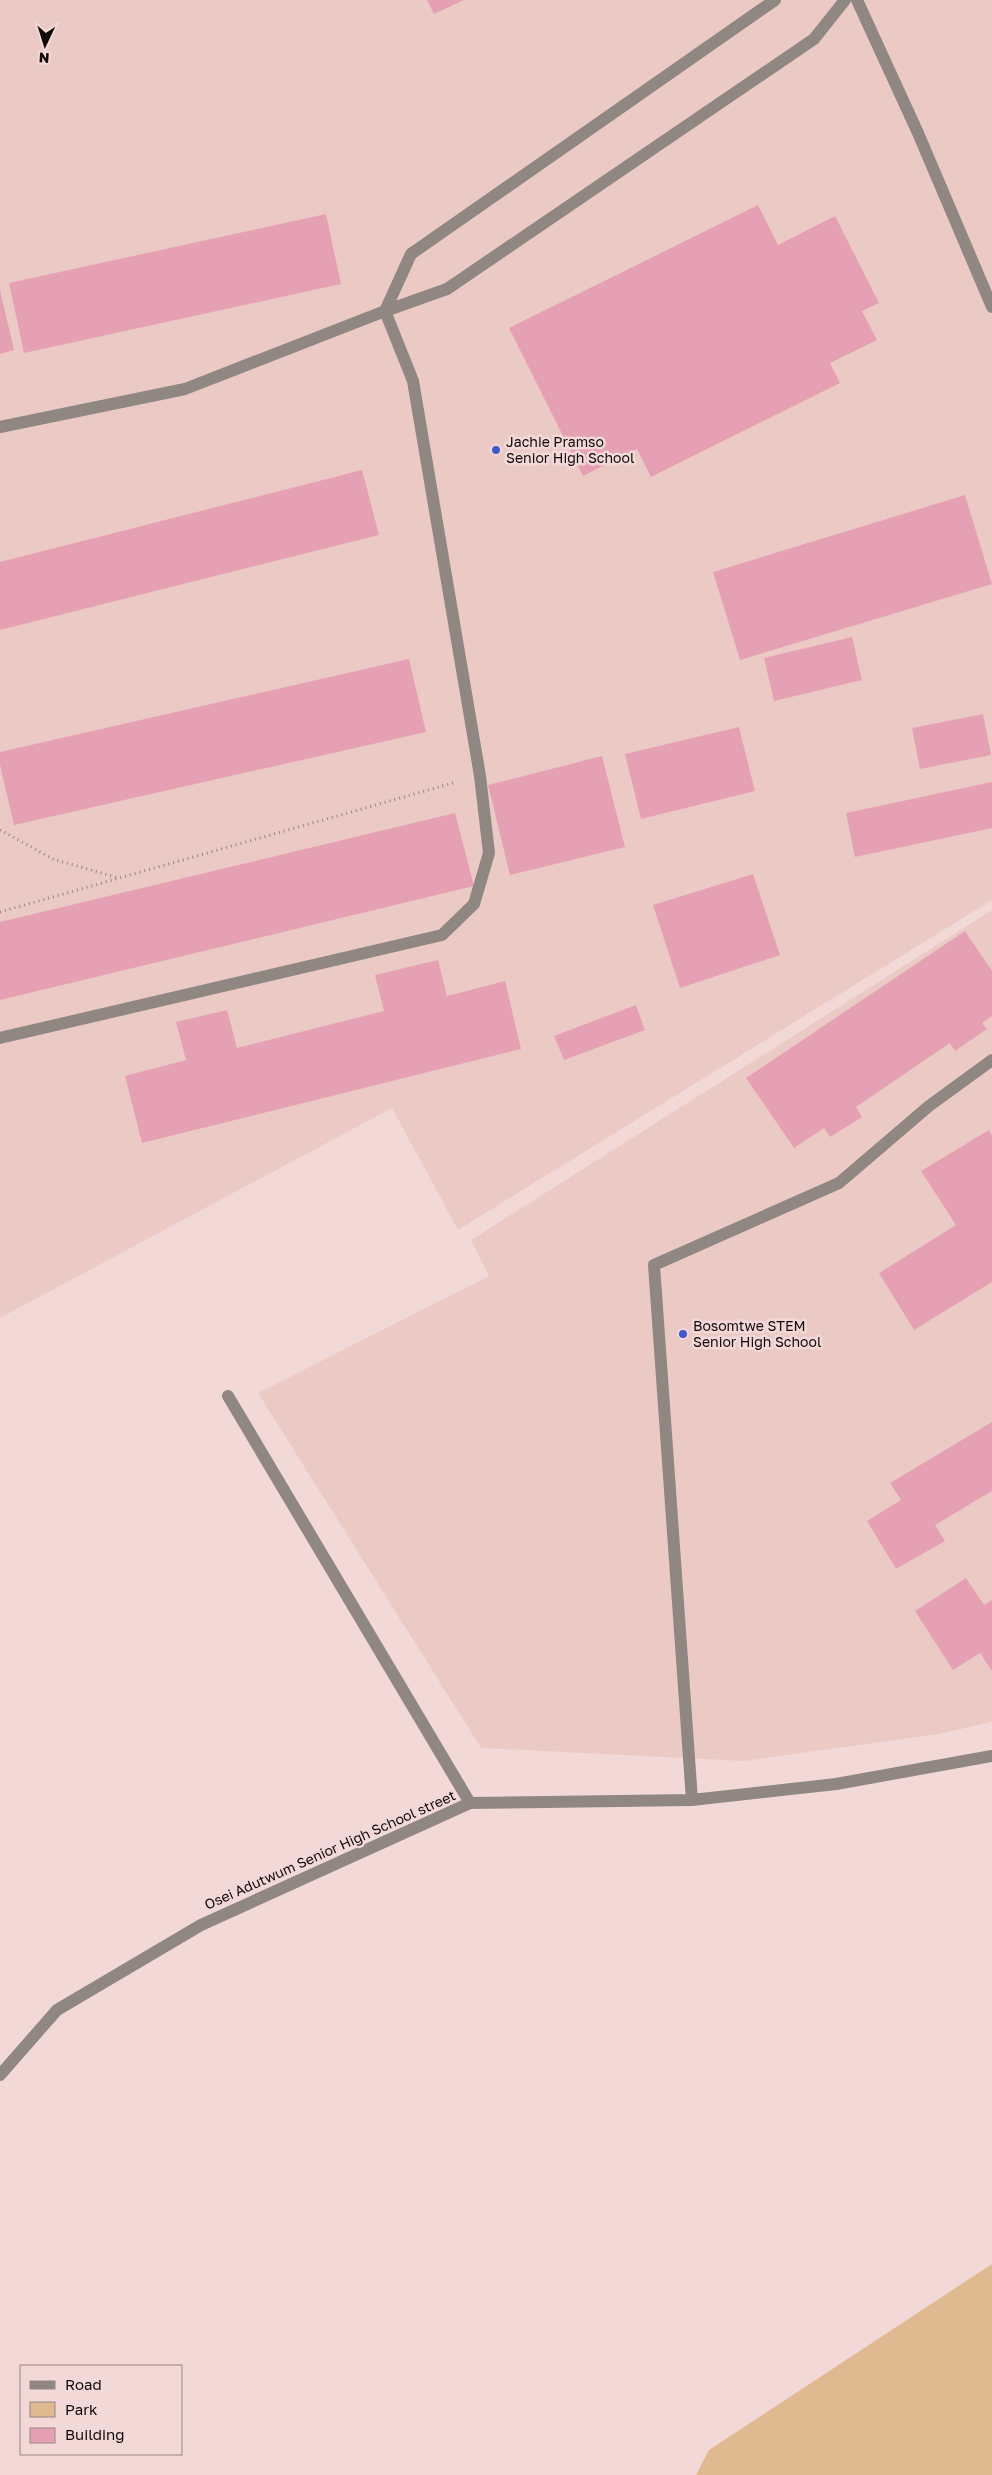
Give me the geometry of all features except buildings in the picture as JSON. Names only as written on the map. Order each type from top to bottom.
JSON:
[{"type":"street","points":[[0,1038],[442,935],[474,904],[489,853],[480,776],[413,381],[385,311],[411,254],[775,0]]},
{"type":"street","points":[[0,427],[184,389],[447,289],[814,39],[844,0]]},
{"type":"street","points":[[857,0],[918,132],[992,307]]},
{"type":"street","points":[[692,1800],[654,1265],[839,1183],[929,1106],[992,1060]]},
{"type":"street","points":[[228,1396],[470,1803]]},
{"type":"street","name":"Osei Adutwum Senior High School street","points":[[0,2075],[57,2010],[201,1925],[470,1803],[692,1800],[836,1784],[992,1756]]},
{"type":"path","points":[[0,912],[480,776]]},
{"type":"path","points":[[0,830],[53,859],[118,878]]},
{"type":"shaded area","name":"Jachie Pramso Senior High School","points":[[0,0],[992,0],[992,900],[458,1230],[392,1108],[0,1318]]},
{"type":"shaded area","name":"Bosomtwe STEM Senior High School","points":[[992,910],[992,1722],[938,1734],[745,1761],[481,1748],[258,1393],[489,1276],[471,1240]]},
{"type":"green space","points":[[992,2264],[992,2475],[696,2475],[709,2450]]},
{"type":"place","name":"Jachie Pramso Senior High School","points":[[496,450]]},
{"type":"place","name":"Bosomtwe STEM Senior High School","points":[[683,1334]]}]
